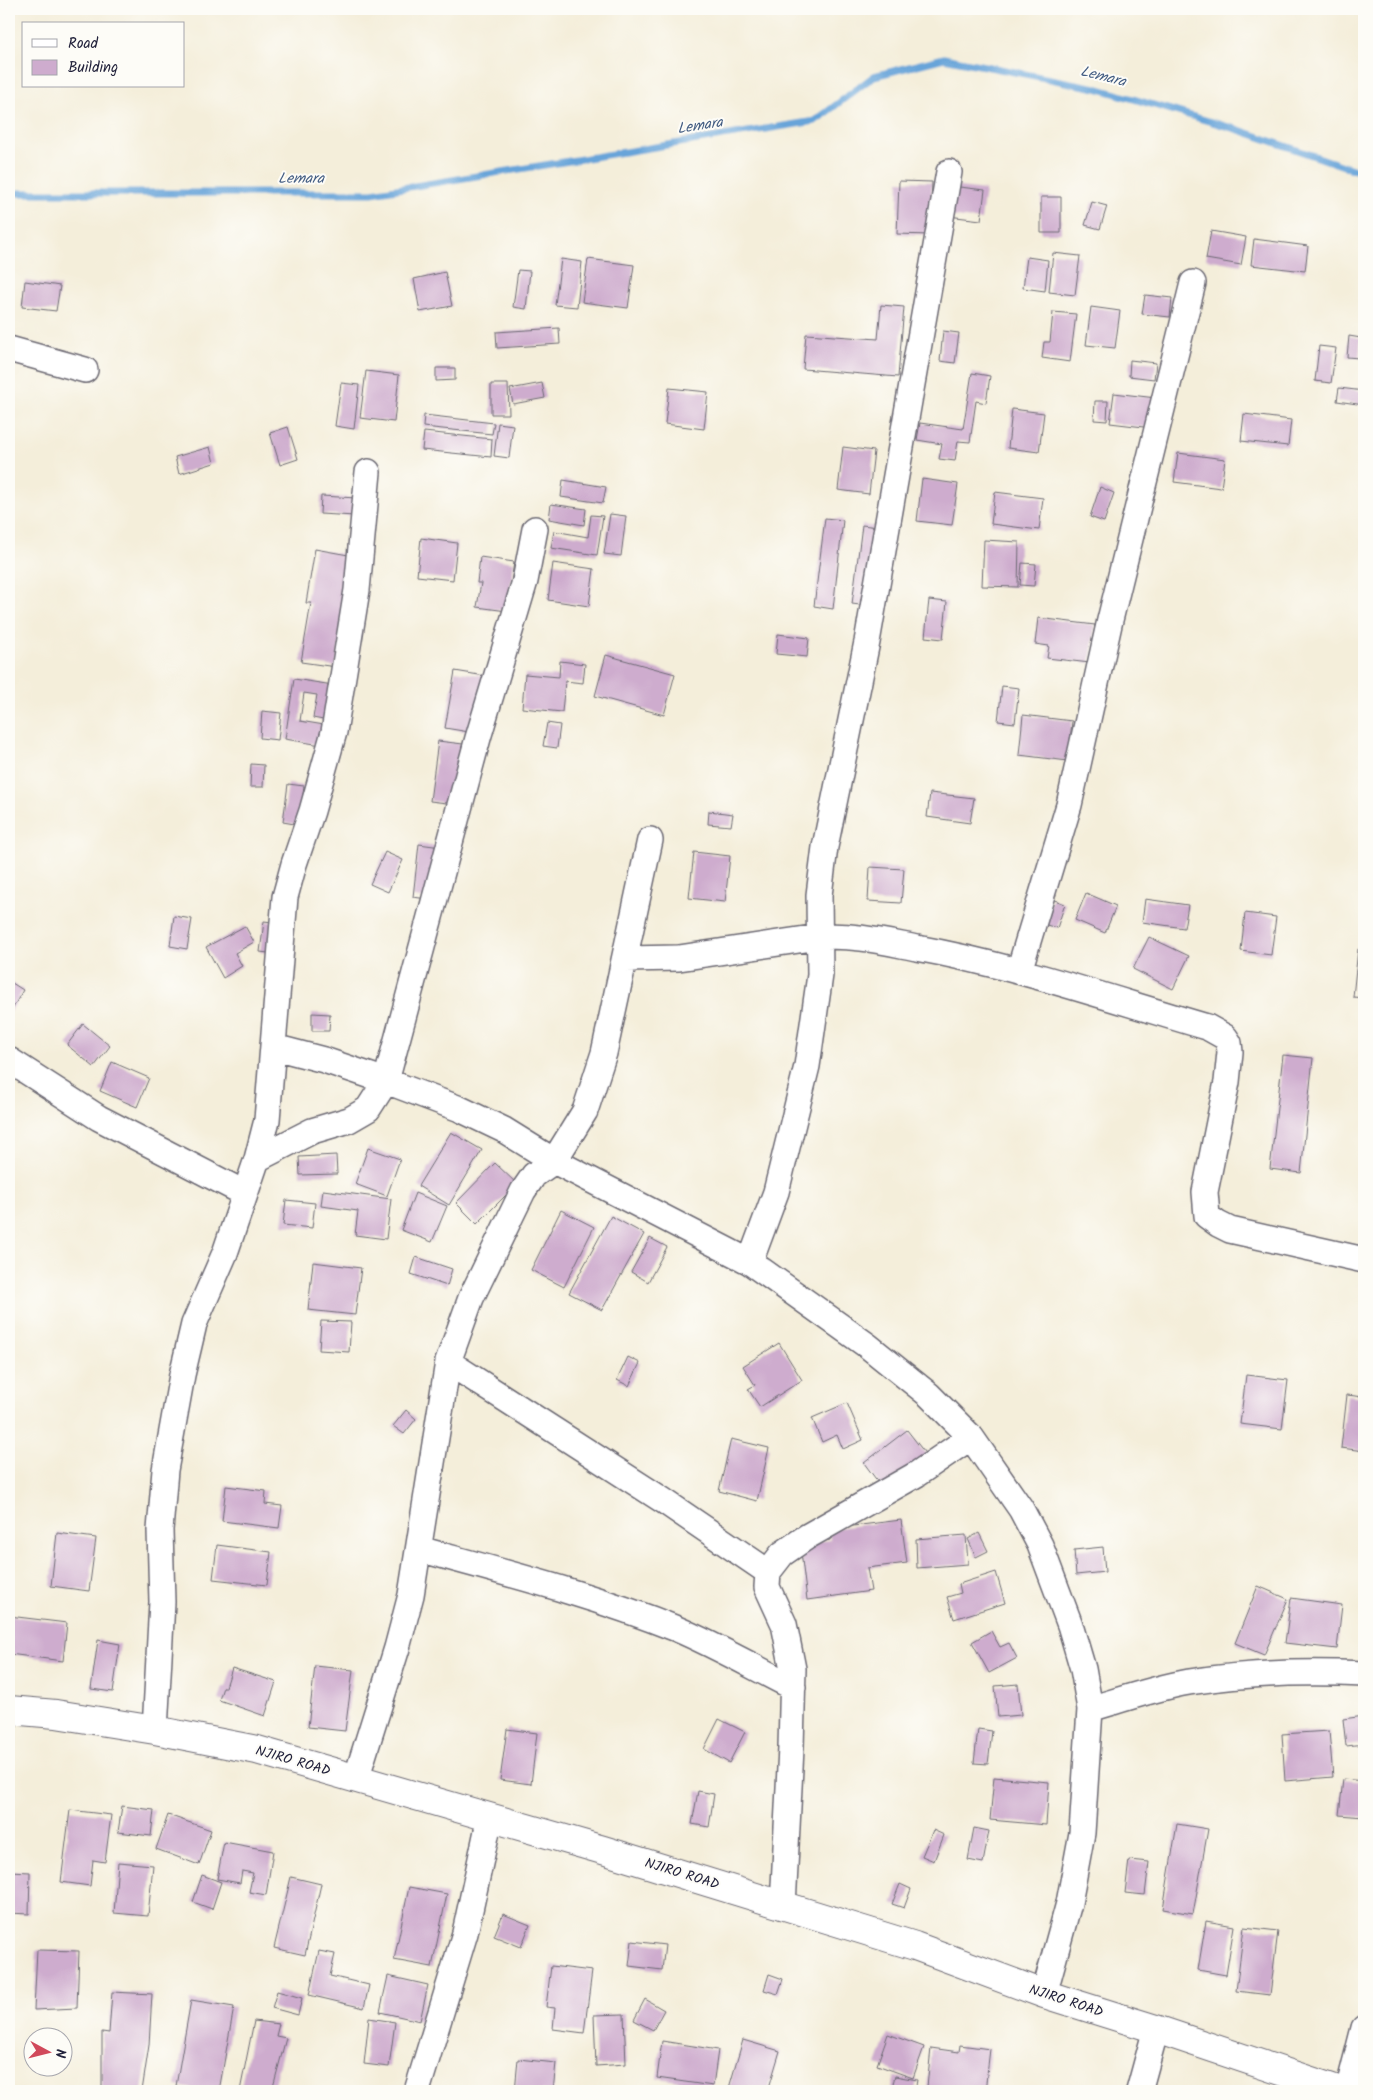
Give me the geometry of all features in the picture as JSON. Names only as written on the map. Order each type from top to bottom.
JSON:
[{"type":"street","points":[[750,1262],[776,1192],[807,1066],[820,975],[819,895],[825,846],[867,642],[949,172]]},
{"type":"street","points":[[1019,971],[1069,805],[1110,620],[1193,283]]},
{"type":"street","points":[[9,349],[85,370]]},
{"type":"street","points":[[155,1730],[162,1602],[160,1530],[165,1470],[182,1375],[194,1324],[225,1253],[257,1159],[267,1120],[285,897],[334,732],[357,590],[368,472]]},
{"type":"street","points":[[257,1159],[312,1131],[349,1120],[368,1109],[386,1081],[478,738],[525,581],[535,529]]},
{"type":"street","points":[[356,1779],[397,1648],[411,1595],[448,1362],[471,1298],[512,1213],[534,1176],[554,1161],[585,1111],[604,1053],[650,840]]},
{"type":"street","points":[[624,959],[678,958],[819,937],[843,936],[983,961],[1207,1027],[1225,1037],[1229,1044],[1230,1052],[1227,1082],[1205,1192],[1207,1216],[1230,1230],[1364,1260]]},
{"type":"street","points":[[274,1047],[324,1060],[460,1109],[504,1130],[554,1161],[750,1262],[868,1346],[930,1395],[971,1436],[1020,1509],[1040,1545],[1070,1625],[1083,1669],[1090,1708],[1088,1774],[1082,1833],[1069,1903],[1044,1994]]},
{"type":"street","points":[[9,1060],[99,1118],[244,1193]]},
{"type":"street","points":[[448,1362],[664,1501],[768,1572]]},
{"type":"street","points":[[783,1906],[793,1669],[788,1638],[778,1608],[767,1587],[768,1572],[782,1554],[808,1536],[917,1474],[971,1436]]},
{"type":"street","points":[[419,1549],[563,1588],[604,1602],[700,1639],[793,1687]]},
{"type":"street","points":[[1090,1708],[1189,1682],[1262,1673],[1324,1672],[1364,1674]]},
{"type":"street","name":"NJIRO ROAD","points":[[9,1710],[56,1714],[155,1730],[257,1750],[490,1817],[915,1946],[1044,1994],[1156,2029],[1341,2091]]},
{"type":"street","points":[[417,2091],[465,1933],[490,1817]]},
{"type":"street","points":[[1348,2091],[1364,2028]]},
{"type":"street","points":[[1140,2091],[1156,2029]]},
{"type":"building","points":[[899,181],[932,182],[930,235],[897,234]]},
{"type":"building","points":[[951,186],[985,190],[981,220],[948,216]]},
{"type":"building","points":[[1041,197],[1061,197],[1061,233],[1041,233]]},
{"type":"building","points":[[1092,202],[1107,206],[1100,229],[1085,225]]},
{"type":"building","points":[[1211,231],[1246,237],[1241,265],[1206,259]]},
{"type":"building","points":[[1254,239],[1308,246],[1305,271],[1251,265]]},
{"type":"building","points":[[1053,253],[1080,256],[1075,295],[1049,292]]},
{"type":"building","points":[[1027,257],[1048,260],[1045,291],[1023,288]]},
{"type":"building","points":[[561,259],[582,262],[577,307],[555,305]]},
{"type":"building","points":[[588,259],[634,265],[628,308],[582,302]]},
{"type":"building","points":[[518,270],[530,271],[526,309],[513,307]]},
{"type":"building","points":[[445,272],[452,306],[420,312],[414,279]]},
{"type":"building","points":[[25,281],[60,286],[56,311],[22,307]]},
{"type":"building","points":[[1145,295],[1172,298],[1170,317],[1142,314]]},
{"type":"building","points":[[881,305],[904,307],[898,377],[803,369],[806,334],[878,339]]},
{"type":"building","points":[[1091,307],[1120,311],[1115,348],[1086,345]]},
{"type":"building","points":[[1053,312],[1076,314],[1070,362],[1042,358],[1044,342],[1050,342]]},
{"type":"building","points":[[559,328],[560,344],[497,348],[496,332]]},
{"type":"building","points":[[943,331],[959,333],[955,363],[940,361]]},
{"type":"building","points":[[1349,336],[1361,338],[1359,358],[1347,357]]},
{"type":"building","points":[[1319,346],[1336,348],[1331,383],[1315,381]]},
{"type":"building","points":[[1130,360],[1156,363],[1154,379],[1129,376]]},
{"type":"building","points":[[436,368],[455,368],[455,380],[436,381]]},
{"type":"building","points":[[366,371],[399,375],[394,422],[360,418]]},
{"type":"building","points":[[972,373],[990,376],[986,403],[976,401],[970,442],[958,441],[955,461],[939,459],[942,444],[917,440],[920,423],[963,429]]},
{"type":"building","points":[[341,383],[359,385],[354,429],[335,426]]},
{"type":"building","points":[[542,383],[545,398],[513,404],[510,389]]},
{"type":"building","points":[[491,384],[508,384],[509,414],[491,414]]},
{"type":"building","points":[[669,388],[708,392],[704,429],[665,424]]},
{"type":"building","points":[[1339,388],[1364,391],[1364,405],[1337,401]]},
{"type":"building","points":[[1114,393],[1156,398],[1152,428],[1110,423]]},
{"type":"building","points":[[1095,401],[1108,401],[1107,421],[1094,420]]},
{"type":"building","points":[[1012,409],[1044,413],[1039,452],[1008,448]]},
{"type":"building","points":[[1244,414],[1291,420],[1288,446],[1241,441]]},
{"type":"building","points":[[424,415],[494,423],[492,434],[423,427]]},
{"type":"building","points":[[498,423],[513,425],[509,458],[494,456]]},
{"type":"building","points":[[288,427],[298,459],[280,465],[270,433]]},
{"type":"building","points":[[424,432],[492,439],[491,457],[422,450]]},
{"type":"building","points":[[210,447],[214,463],[179,474],[175,457]]},
{"type":"building","points":[[843,447],[874,451],[869,494],[838,490]]},
{"type":"building","points":[[1178,453],[1225,459],[1221,488],[1174,482]]},
{"type":"building","points":[[922,479],[958,484],[952,525],[917,521]]},
{"type":"building","points":[[563,480],[606,487],[603,503],[561,497]]},
{"type":"building","points":[[1100,487],[1114,493],[1104,522],[1090,517]]},
{"type":"building","points":[[995,492],[1043,498],[1039,530],[991,524]]},
{"type":"building","points":[[321,496],[357,498],[355,516],[320,514]]},
{"type":"building","points":[[551,504],[586,509],[584,525],[549,519]]},
{"type":"building","points":[[610,514],[626,516],[621,556],[604,554]]},
{"type":"building","points":[[591,515],[603,516],[597,555],[551,548],[554,531],[588,537]]},
{"type":"building","points":[[825,518],[843,520],[833,609],[814,606]]},
{"type":"building","points":[[862,525],[878,527],[868,606],[852,604]]},
{"type":"building","points":[[421,538],[457,543],[453,580],[417,576]]},
{"type":"building","points":[[984,540],[1019,542],[1018,587],[982,586]]},
{"type":"building","points":[[315,549],[354,556],[336,667],[301,662],[311,603],[306,603]]},
{"type":"building","points":[[480,557],[514,562],[507,611],[477,607],[481,583],[477,583]]},
{"type":"building","points":[[553,563],[594,569],[589,606],[548,600]]},
{"type":"building","points":[[1022,563],[1036,564],[1034,586],[1020,585]]},
{"type":"building","points":[[929,600],[947,602],[943,639],[925,637]]},
{"type":"building","points":[[1038,618],[1095,625],[1090,663],[1047,658],[1049,646],[1035,644]]},
{"type":"building","points":[[778,634],[809,638],[807,657],[776,654]]},
{"type":"building","points":[[606,655],[675,674],[664,715],[595,696]]},
{"type":"building","points":[[560,661],[585,664],[583,683],[565,681],[562,712],[522,708],[525,674],[559,677]]},
{"type":"building","points":[[455,671],[485,676],[475,733],[445,728]]},
{"type":"building","points":[[294,679],[333,685],[328,721],[313,718],[317,695],[304,693],[300,721],[324,725],[321,745],[285,739]]},
{"type":"building","points":[[1002,686],[1019,688],[1015,723],[998,721]]},
{"type":"building","points":[[262,711],[281,713],[278,740],[260,738]]},
{"type":"building","points":[[1023,715],[1072,721],[1068,761],[1019,755]]},
{"type":"building","points":[[547,723],[560,725],[557,748],[543,746]]},
{"type":"building","points":[[438,741],[463,744],[455,804],[430,801]]},
{"type":"building","points":[[251,764],[264,765],[263,787],[250,787]]},
{"type":"building","points":[[288,784],[304,786],[300,825],[283,822]]},
{"type":"building","points":[[930,793],[974,798],[970,823],[927,817]]},
{"type":"building","points":[[709,811],[733,814],[731,826],[708,824]]},
{"type":"building","points":[[419,844],[441,847],[434,900],[413,897]]},
{"type":"building","points":[[385,852],[403,860],[388,892],[370,884]]},
{"type":"building","points":[[694,852],[730,856],[725,902],[689,898]]},
{"type":"building","points":[[870,867],[904,869],[901,903],[868,901]]},
{"type":"building","points":[[1086,893],[1116,906],[1105,933],[1075,920]]},
{"type":"building","points":[[1052,899],[1065,904],[1057,928],[1043,924]]},
{"type":"building","points":[[1145,899],[1188,905],[1184,928],[1142,922]]},
{"type":"building","points":[[1245,913],[1276,917],[1271,955],[1241,951]]},
{"type":"building","points":[[174,916],[192,919],[187,949],[170,946]]},
{"type":"building","points":[[264,921],[280,923],[277,954],[260,952]]},
{"type":"building","points":[[245,926],[254,942],[235,953],[242,966],[223,978],[206,947]]},
{"type":"building","points":[[1149,937],[1189,956],[1173,989],[1133,969]]},
{"type":"building","points":[[1358,949],[1364,950],[1364,998],[1353,997]]},
{"type":"building","points":[[9,981],[23,990],[9,1015]]},
{"type":"building","points":[[312,1013],[330,1014],[329,1031],[312,1031]]},
{"type":"building","points":[[83,1024],[110,1046],[94,1067],[67,1045]]},
{"type":"building","points":[[1283,1055],[1313,1058],[1301,1173],[1270,1169]]},
{"type":"building","points":[[112,1062],[149,1078],[137,1107],[100,1091]]},
{"type":"building","points":[[451,1132],[482,1150],[449,1205],[418,1186]]},
{"type":"building","points":[[368,1148],[400,1159],[387,1196],[355,1184]]},
{"type":"building","points":[[336,1155],[337,1174],[300,1175],[299,1157]]},
{"type":"building","points":[[495,1163],[517,1184],[477,1224],[456,1203]]},
{"type":"building","points":[[323,1190],[391,1199],[386,1239],[355,1235],[358,1211],[321,1206]]},
{"type":"building","points":[[415,1193],[447,1206],[432,1242],[401,1230]]},
{"type":"building","points":[[286,1200],[315,1203],[312,1228],[283,1225]]},
{"type":"building","points":[[561,1210],[594,1227],[564,1287],[531,1270]]},
{"type":"building","points":[[611,1216],[644,1234],[602,1310],[569,1293]]},
{"type":"building","points":[[650,1238],[667,1247],[648,1282],[631,1272]]},
{"type":"building","points":[[416,1257],[452,1269],[447,1286],[411,1274]]},
{"type":"building","points":[[313,1262],[361,1268],[355,1315],[308,1310]]},
{"type":"building","points":[[321,1321],[351,1322],[349,1352],[319,1350]]},
{"type":"building","points":[[779,1343],[802,1380],[760,1407],[748,1389],[755,1385],[743,1366]]},
{"type":"building","points":[[628,1357],[640,1363],[629,1386],[617,1380]]},
{"type":"building","points":[[1246,1375],[1288,1380],[1282,1429],[1240,1424]]},
{"type":"building","points":[[1347,1395],[1364,1397],[1364,1451],[1341,1448]]},
{"type":"building","points":[[847,1403],[863,1440],[843,1449],[837,1435],[822,1442],[812,1418]]},
{"type":"building","points":[[406,1410],[416,1419],[404,1434],[393,1426]]},
{"type":"building","points":[[907,1430],[928,1457],[884,1490],[864,1463]]},
{"type":"building","points":[[731,1439],[769,1448],[757,1501],[719,1491]]},
{"type":"building","points":[[226,1486],[266,1491],[265,1504],[282,1506],[279,1528],[222,1521]]},
{"type":"building","points":[[901,1520],[907,1563],[867,1568],[871,1591],[807,1600],[800,1544],[830,1540],[829,1529]]},
{"type":"building","points":[[57,1533],[96,1538],[89,1591],[51,1586]]},
{"type":"building","points":[[979,1533],[988,1551],[976,1557],[968,1539]]},
{"type":"building","points":[[966,1535],[968,1564],[917,1568],[916,1539]]},
{"type":"building","points":[[217,1545],[271,1552],[267,1585],[213,1579]]},
{"type":"building","points":[[1103,1547],[1105,1572],[1076,1575],[1074,1550]]},
{"type":"building","points":[[996,1572],[1005,1603],[954,1619],[947,1597],[961,1593],[959,1584]]},
{"type":"building","points":[[1258,1586],[1288,1599],[1264,1655],[1235,1643]]},
{"type":"building","points":[[1291,1598],[1342,1605],[1337,1649],[1285,1643]]},
{"type":"building","points":[[9,1616],[67,1623],[63,1661],[9,1654]]},
{"type":"building","points":[[991,1631],[1000,1647],[1009,1643],[1017,1658],[989,1673],[972,1642]]},
{"type":"building","points":[[98,1640],[120,1644],[113,1692],[91,1689]]},
{"type":"building","points":[[315,1666],[353,1670],[345,1731],[308,1727]]},
{"type":"building","points":[[232,1668],[276,1682],[265,1716],[219,1700],[223,1687],[226,1687]]},
{"type":"building","points":[[1018,1684],[1021,1715],[998,1717],[995,1686]]},
{"type":"building","points":[[1364,1716],[1364,1744],[1346,1746],[1343,1719]]},
{"type":"building","points":[[719,1719],[745,1732],[729,1763],[704,1749]]},
{"type":"building","points":[[507,1729],[537,1733],[531,1784],[500,1780]]},
{"type":"building","points":[[978,1729],[992,1731],[988,1764],[974,1763]]},
{"type":"building","points":[[1329,1731],[1333,1777],[1285,1781],[1282,1734]]},
{"type":"building","points":[[994,1777],[1049,1782],[1046,1825],[990,1820]]},
{"type":"building","points":[[1343,1779],[1364,1781],[1364,1817],[1339,1815]]},
{"type":"building","points":[[698,1791],[714,1794],[709,1827],[692,1824]]},
{"type":"building","points":[[122,1806],[154,1810],[151,1836],[118,1832]]},
{"type":"building","points":[[70,1810],[111,1815],[105,1862],[93,1860],[90,1886],[61,1882]]},
{"type":"building","points":[[168,1815],[211,1830],[199,1865],[156,1849]]},
{"type":"building","points":[[1177,1824],[1208,1829],[1193,1914],[1163,1909]]},
{"type":"building","points":[[974,1828],[989,1831],[983,1863],[968,1860]]},
{"type":"building","points":[[933,1830],[944,1835],[934,1861],[922,1856]]},
{"type":"building","points":[[224,1842],[273,1851],[266,1895],[249,1892],[253,1873],[242,1871],[240,1883],[217,1879]]},
{"type":"building","points":[[1129,1860],[1149,1862],[1145,1895],[1125,1893]]},
{"type":"building","points":[[118,1862],[153,1865],[148,1916],[114,1913]]},
{"type":"building","points":[[9,1871],[30,1872],[29,1914],[9,1913]]},
{"type":"building","points":[[202,1875],[221,1882],[212,1909],[193,1902]]},
{"type":"building","points":[[291,1877],[321,1884],[305,1955],[274,1948]]},
{"type":"building","points":[[900,1884],[911,1889],[904,1908],[892,1904]]},
{"type":"building","points":[[409,1887],[447,1894],[432,1967],[394,1960]]},
{"type":"building","points":[[503,1914],[530,1925],[521,1947],[494,1936]]},
{"type":"building","points":[[1206,1921],[1234,1926],[1226,1975],[1198,1970]]},
{"type":"building","points":[[1244,1927],[1278,1931],[1270,1995],[1236,1991]]},
{"type":"building","points":[[632,1941],[665,1945],[662,1970],[629,1966]]},
{"type":"building","points":[[37,1950],[79,1951],[77,2008],[34,2010]]},
{"type":"building","points":[[319,1951],[335,1954],[330,1976],[369,1985],[364,2008],[309,1995]]},
{"type":"building","points":[[551,1966],[592,1971],[584,2033],[553,2029],[555,2008],[546,2007]]},
{"type":"building","points":[[769,1974],[783,1979],[778,1994],[764,1990]]},
{"type":"building","points":[[388,1976],[428,1985],[420,2021],[380,2012]]},
{"type":"building","points":[[277,1991],[302,1998],[298,2015],[272,2008]]},
{"type":"building","points":[[112,1992],[152,1994],[149,2045],[142,2091],[102,2091],[102,2032],[109,2033]]},
{"type":"building","points":[[645,1999],[664,2010],[653,2030],[634,2020]]},
{"type":"building","points":[[191,2000],[234,2007],[219,2091],[176,2086]]},
{"type":"building","points":[[624,2014],[626,2064],[596,2066],[594,2015]]},
{"type":"building","points":[[369,2018],[395,2022],[389,2067],[364,2064]]},
{"type":"building","points":[[254,2021],[279,2024],[276,2036],[286,2038],[272,2091],[240,2091]]},
{"type":"building","points":[[888,2034],[924,2047],[913,2078],[877,2065]]},
{"type":"building","points":[[743,2040],[780,2051],[768,2091],[742,2091],[729,2088]]},
{"type":"building","points":[[662,2041],[718,2050],[713,2086],[657,2078]]},
{"type":"building","points":[[960,2045],[990,2049],[985,2091],[963,2091],[927,2087],[931,2048],[959,2052]]},
{"type":"building","points":[[518,2059],[556,2063],[553,2091],[515,2091]]},
{"type":"building","points":[[895,2076],[917,2080],[915,2091],[891,2091]]},
{"type":"waterway","name":"Lemara","points":[[9,193],[372,193],[815,121],[874,76],[944,58],[1096,88],[1239,130],[1364,173]]}]
